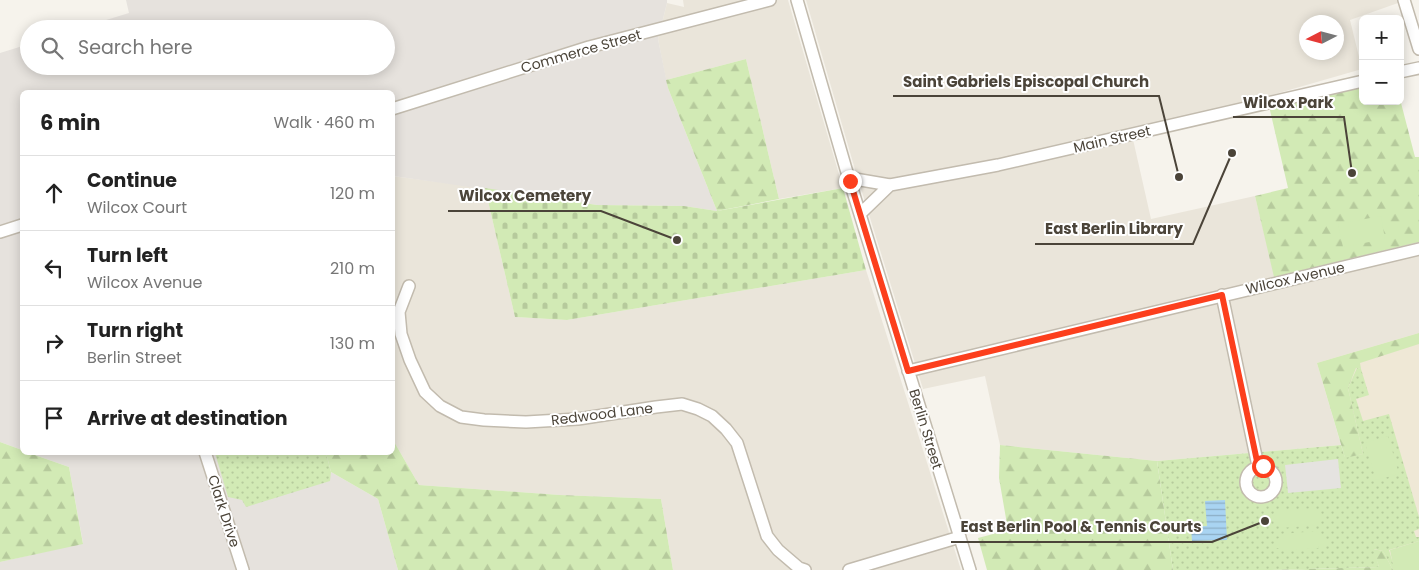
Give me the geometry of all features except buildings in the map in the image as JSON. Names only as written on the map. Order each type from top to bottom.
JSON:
[{"type":"street","name":"Commerce Street","points":[[395,108],[589,47],[770,0]]},
{"type":"street","name":"Berlin Street","points":[[797,0],[849,178],[970,570]]},
{"type":"street","points":[[1404,0],[1419,49]]},
{"type":"street","points":[[1404,71],[1419,68]]},
{"type":"street","name":"Main Street","points":[[849,178],[890,185],[998,165],[1359,82]]},
{"type":"street","points":[[860,214],[890,185]]},
{"type":"street","points":[[0,232],[20,226]]},
{"type":"street","name":"Wilcox Avenue","points":[[908,371],[1419,249]]},
{"type":"street","name":"Redwood Lane","points":[[409,286],[399,312],[401,334],[410,360],[425,392],[440,406],[460,417],[526,422],[578,419],[682,404],[698,409],[712,416],[737,443],[767,536],[778,550],[800,569]]},
{"type":"street","points":[[1222,295],[1258,466]]},
{"type":"street","name":"Clark Drive","points":[[206,455],[243,570]]},
{"type":"street","points":[[849,570],[960,537]]},
{"type":"shaded area","points":[[126,0],[667,0],[658,39],[668,88],[717,211],[684,206],[597,205],[395,176],[395,90],[20,90],[20,449],[0,442],[0,53],[20,47],[20,75],[395,75],[395,20],[106,20],[129,13]]},
{"type":"shaded area","points":[[683,0],[788,0],[843,188],[779,199],[746,59],[666,80],[658,39],[667,3],[684,7]]},
{"type":"shaded area","points":[[806,0],[1397,0],[1398,3],[1364,15],[1359,15],[1359,17],[1350,20],[1359,57],[1359,70],[1132,135],[1151,219],[1255,196],[1275,277],[1419,242],[1419,333],[1317,363],[1341,445],[1157,461],[1000,445],[985,376],[923,389],[854,166]]},
{"type":"shaded area","points":[[395,176],[485,188],[515,317],[567,320],[866,270],[961,570],[673,570],[661,499],[560,495],[419,485],[395,443]]},
{"type":"shaded area","points":[[1419,333],[1419,570],[1380,570],[1317,363]]},
{"type":"shaded area","points":[[35,455],[327,455],[331,472],[378,499],[398,570],[0,570],[0,562],[83,543],[69,467]]},
{"type":"shaded area","points":[[1338,459],[1341,488],[1288,493],[1285,465]]},
{"type":"green space","points":[[746,59],[779,199],[717,211],[666,80]]},
{"type":"green space","points":[[1359,84],[1359,105],[1402,105],[1415,157],[1419,157],[1419,242],[1274,277],[1255,196],[1288,188],[1269,106]]},
{"type":"green space","points":[[485,188],[597,205],[684,206],[717,211],[843,188],[866,270],[567,320],[515,317]]},
{"type":"green space","points":[[1381,216],[1385,239],[1343,247],[1338,224]]},
{"type":"green space","points":[[1419,333],[1419,344],[1360,363],[1361,369],[1356,368],[1348,388],[1363,454],[1345,458],[1317,363]]},
{"type":"green space","points":[[1357,368],[1361,369],[1369,395],[1356,399],[1363,421],[1389,414],[1419,517],[1419,529],[1414,531],[1416,537],[1419,537],[1419,541],[1389,550],[1395,570],[1393,570],[1383,551],[1374,549],[1379,567],[1173,570],[1157,461],[1341,445],[1345,457],[1363,454],[1348,388]]},
{"type":"green space","points":[[1388,436],[1399,474],[1376,480],[1365,443]]},
{"type":"green space","points":[[0,442],[20,449],[20,455],[35,455],[69,467],[83,544],[0,562]]},
{"type":"green space","points":[[395,443],[419,485],[560,495],[661,499],[673,570],[398,570],[378,499],[331,472],[327,455],[395,455]]},
{"type":"green space","points":[[1000,445],[1157,461],[1173,570],[987,570],[978,538],[1008,530],[999,478]]},
{"type":"green space","points":[[216,455],[327,455],[331,472],[330,481],[246,507],[242,500],[228,497]]},
{"type":"green space","points":[[1315,508],[1316,512],[1321,512],[1322,521],[1316,522],[1317,525],[1280,528],[1280,525],[1274,525],[1273,516],[1279,515],[1279,511]]},
{"type":"green space","points":[[1317,531],[1318,535],[1324,534],[1324,544],[1318,544],[1319,548],[1282,551],[1282,548],[1276,548],[1275,539],[1281,538],[1281,534]]},
{"type":"green space","points":[[1419,541],[1419,570],[1394,570],[1390,550]]},
{"type":"green space","points":[[1373,549],[1383,551],[1393,570],[1271,570],[1379,567]]},
{"type":"water","points":[[1225,500],[1227,540],[1192,541],[1191,527],[1207,526],[1205,501]]},
{"type":"place","name":"East Berlin Library","points":[[1232,153]]},
{"type":"place","name":"Wilcox Park","points":[[1352,173]]},
{"type":"place","name":"Saint Gabriels Episcopal Church","points":[[1179,177]]},
{"type":"place","name":"Wilcox Cemetery","points":[[677,240]]},
{"type":"place","name":"East Berlin Pool & Tennis Courts","points":[[1265,521]]},
{"type":"route","points":[[850,181],[908,371],[1222,295],[1258,466],[1263,466]]}]
